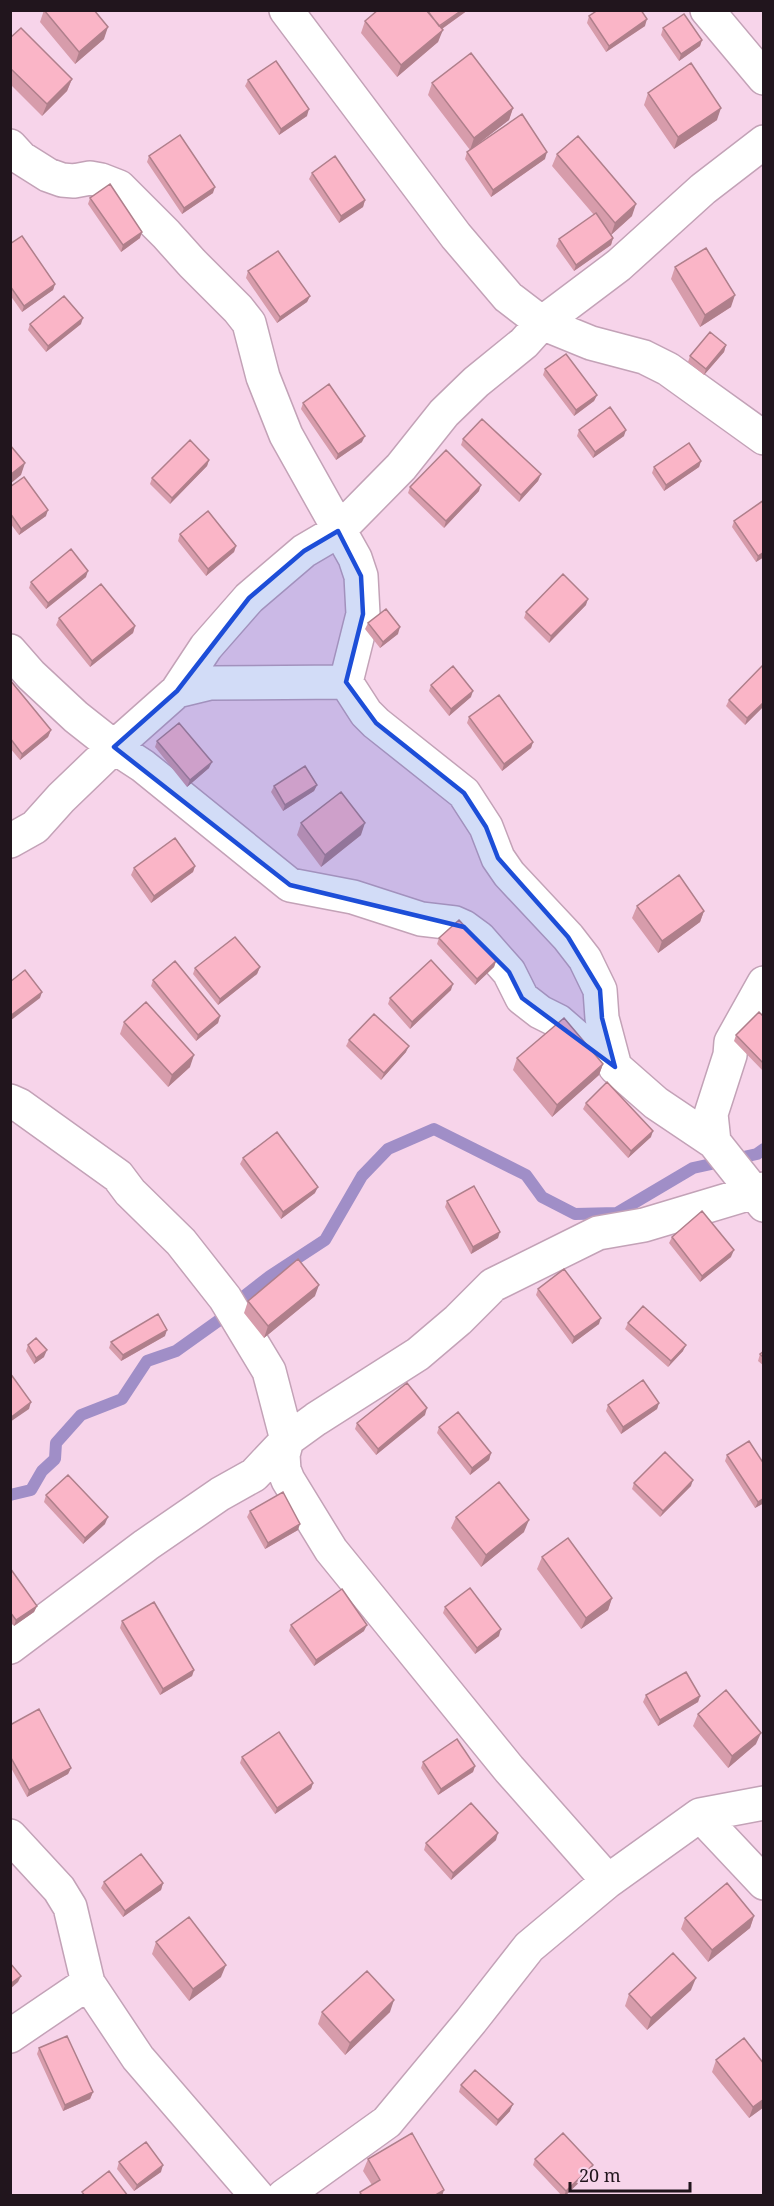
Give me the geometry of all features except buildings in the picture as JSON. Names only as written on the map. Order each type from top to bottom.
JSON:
[{"type":"street","points":[[286,10],[456,236],[508,297],[542,323],[591,343],[644,357],[660,365],[764,438]]},
{"type":"street","points":[[707,10],[764,78]]},
{"type":"street","points":[[10,842],[35,827],[61,798],[114,747],[177,691],[206,647],[249,598],[304,551],[338,531],[400,467],[444,413],[476,382],[524,343],[542,323],[619,265],[703,189],[764,142]]},
{"type":"street","points":[[10,146],[21,158],[48,175],[74,181],[90,178],[119,187],[249,323],[263,377],[286,435],[355,558],[361,576],[363,614],[346,682],[366,713],[376,723],[464,793],[486,826],[498,858],[509,874],[568,937],[585,959],[600,990],[602,1018],[615,1067]]},
{"type":"street","points":[[10,651],[31,675],[76,717],[143,766],[290,885],[353,897],[422,919],[454,923],[464,927],[479,938],[509,972],[522,998],[540,1012],[558,1021],[656,1103],[714,1142],[760,1196],[644,1225],[598,1233],[493,1285],[458,1320],[418,1354],[286,1440],[254,1474],[220,1494],[146,1545],[10,1647]]},
{"type":"street","points":[[177,691],[210,683],[346,682]]},
{"type":"street","points":[[714,1142],[711,1114],[730,1055],[731,1042],[764,983]]},
{"type":"street","points":[[10,1101],[19,1105],[118,1176],[130,1192],[182,1242],[225,1298],[269,1371],[286,1440],[283,1455],[284,1470],[288,1480],[331,1550],[509,1769],[608,1881]]},
{"type":"street","points":[[284,2196],[387,2122],[529,1947],[608,1881],[700,1815],[764,1803]]},
{"type":"street","points":[[700,1815],[764,1883]]},
{"type":"street","points":[[10,1836],[59,1889],[70,1907],[88,1983],[138,2058],[257,2196]]},
{"type":"street","points":[[10,2036],[88,1983]]},
{"type":"highlighted area","points":[[338,531],[361,576],[363,614],[346,682],[376,723],[464,793],[486,827],[498,858],[568,937],[600,990],[602,1018],[615,1067],[522,998],[509,972],[464,927],[290,885],[114,747],[177,691],[249,598],[304,551]]},
{"type":"waterway","points":[[10,1495],[31,1490],[42,1471],[55,1459],[56,1443],[81,1415],[122,1399],[147,1361],[176,1351],[232,1311],[234,1304],[270,1276],[325,1240],[362,1176],[388,1149],[434,1129],[526,1175],[542,1197],[575,1214],[617,1213],[693,1168],[757,1154],[764,1149]]}]
